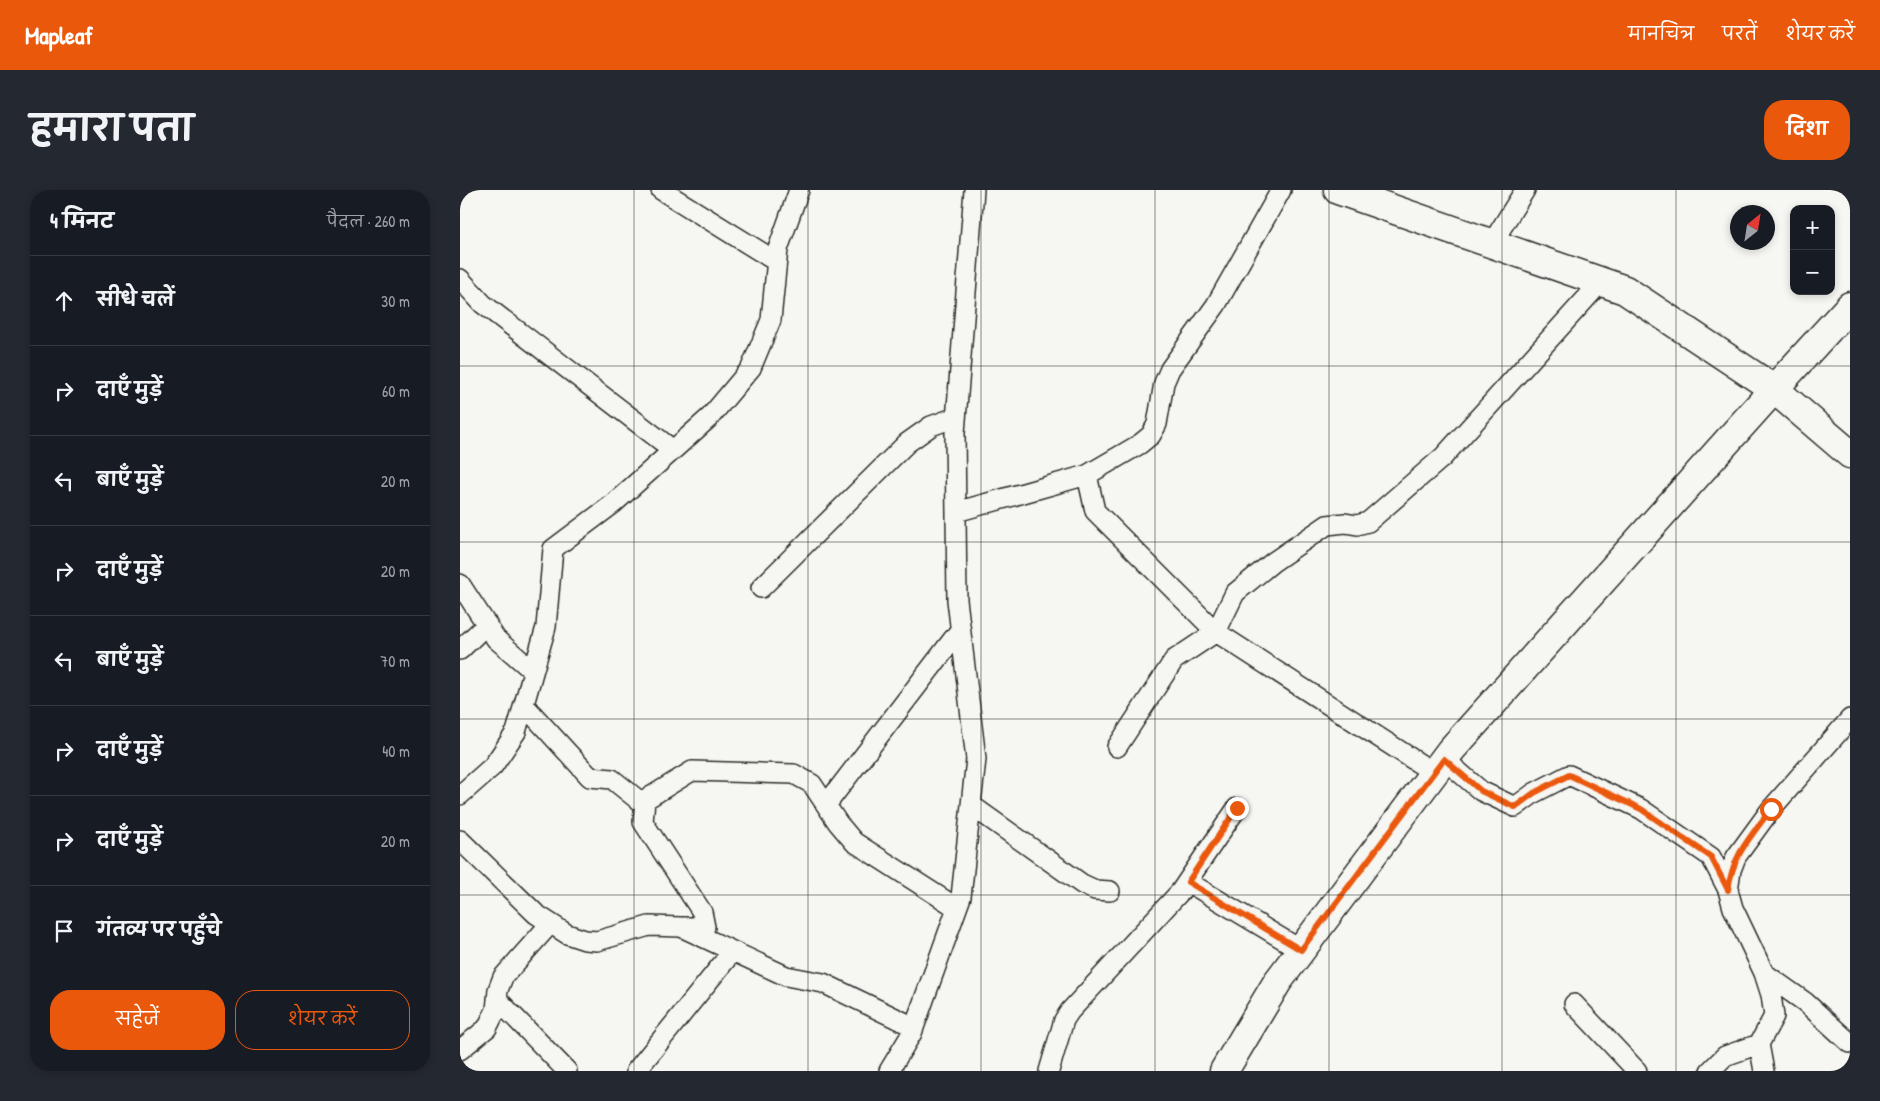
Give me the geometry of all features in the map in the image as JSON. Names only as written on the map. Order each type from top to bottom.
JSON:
[{"type":"street","points":[[661,190],[777,262]]},
{"type":"street","points":[[460,795],[493,766],[516,732],[546,627],[554,549],[613,504],[710,417],[751,368],[771,320],[778,248],[800,190]]},
{"type":"street","points":[[889,1071],[914,1027],[961,897],[976,759],[956,600],[956,417],[974,190]]},
{"type":"street","points":[[956,512],[1088,475],[1140,444],[1151,435],[1157,424],[1164,383],[1170,369],[1211,312],[1281,190]]},
{"type":"street","points":[[1338,190],[1626,290],[1774,389],[1850,454]]},
{"type":"street","points":[[1492,243],[1525,190]]},
{"type":"street","points":[[460,279],[483,304],[673,450]]},
{"type":"street","points":[[1117,747],[1174,660],[1216,632],[1235,593],[1273,562],[1327,525],[1345,523],[1357,525],[1368,522],[1443,457],[1601,282]]},
{"type":"street","points":[[1224,1071],[1278,981],[1439,766],[1850,306]]},
{"type":"street","points":[[760,588],[907,443],[931,426],[956,417]]},
{"type":"street","points":[[1088,475],[1095,511],[1216,632],[1481,791],[1515,807],[1534,793],[1569,775],[1641,809],[1711,857],[1728,890],[1733,908],[1764,973],[1771,995],[1774,1016],[1758,1044],[1725,1056],[1710,1071]]},
{"type":"street","points":[[460,584],[503,646],[533,671]]},
{"type":"street","points":[[460,650],[487,624]]},
{"type":"street","points":[[826,805],[960,630]]},
{"type":"street","points":[[524,705],[590,777],[612,779],[637,798],[644,800],[692,771],[794,774],[801,776],[812,784],[854,842],[957,908]]},
{"type":"street","points":[[1728,890],[1731,870],[1736,857],[1771,809],[1850,719]]},
{"type":"street","points":[[460,840],[550,924],[567,934],[585,940],[597,941],[649,926],[705,927],[702,912],[643,822],[644,800]]},
{"type":"street","points":[[971,805],[1082,884],[1095,890],[1110,891]]},
{"type":"street","points":[[1049,1071],[1064,1020],[1070,1011],[1188,882],[1237,808]]},
{"type":"street","points":[[1188,882],[1301,950]]},
{"type":"street","points":[[460,1050],[492,1021],[498,990],[509,968],[550,924]]},
{"type":"street","points":[[681,927],[786,976],[823,983],[914,1027]]},
{"type":"street","points":[[636,1071],[732,952]]},
{"type":"street","points":[[1764,973],[1805,1002],[1850,1043]]},
{"type":"street","points":[[497,998],[567,1071]]},
{"type":"street","points":[[1574,1004],[1637,1071]]},
{"type":"street","points":[[1758,1044],[1764,1071]]},
{"type":"route","points":[[1237,808],[1188,882],[1301,950],[1444,759],[1481,791],[1515,807],[1534,793],[1569,775],[1641,809],[1711,857],[1728,890],[1731,870],[1736,857],[1771,809]]}]
